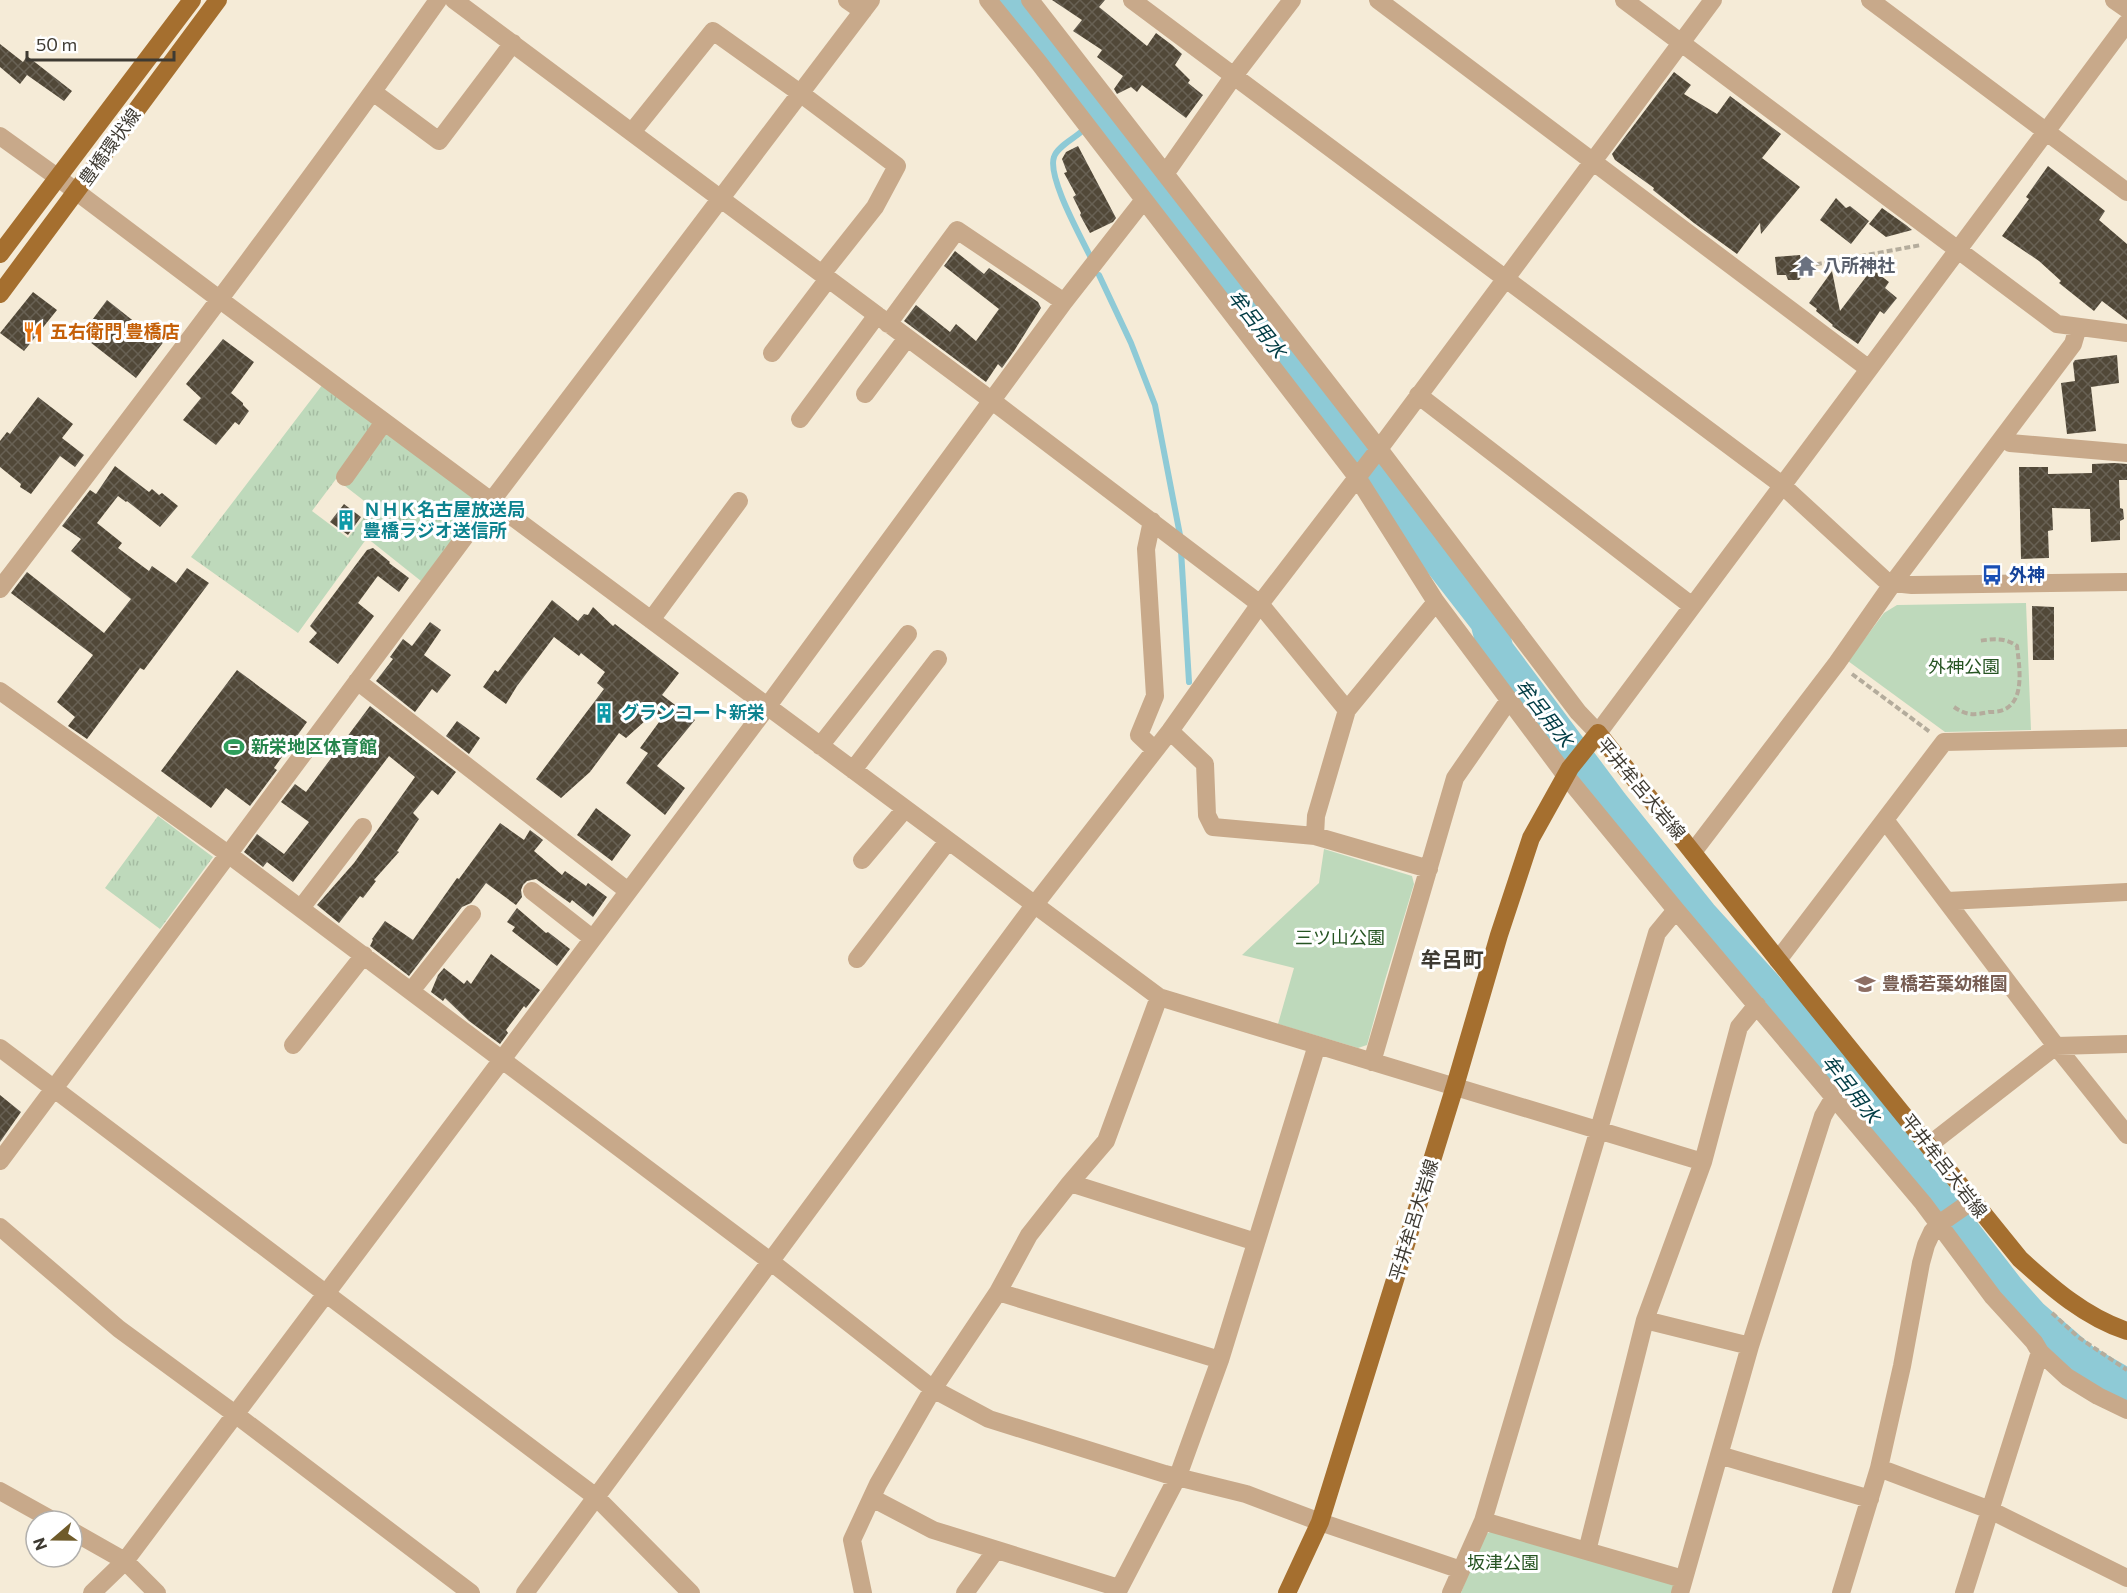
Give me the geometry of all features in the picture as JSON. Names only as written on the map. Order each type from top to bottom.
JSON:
[{"type":"main road","name":"豊橋環状線","points":[[0,254],[192,0]]},
{"type":"main road","name":"豊橋環状線","points":[[0,294],[218,0]]},
{"type":"main road","name":"平井牟呂大岩線","points":[[1287,1593],[1320,1522],[1455,1086],[1499,934],[1531,838],[1568,772],[1594,738],[1693,852],[1929,1145],[1953,1214],[2020,1259],[2050,1287],[2088,1313],[2127,1331]]},
{"type":"street","points":[[0,589],[219,300],[438,0]]},
{"type":"street","points":[[454,0],[992,400],[1260,604],[1347,710]]},
{"type":"street","points":[[0,1161],[491,501],[867,6],[847,0]]},
{"type":"street","points":[[988,0],[1050,53],[1165,174],[1376,452],[1578,712],[1594,738],[2127,23]]},
{"type":"street","points":[[1030,0],[1050,53],[1143,201],[1359,474],[1436,602],[1509,700],[1676,910],[1834,1097],[1953,1214],[1992,1297],[2034,1342],[2040,1352],[2067,1377],[2127,1410]]},
{"type":"street","points":[[1132,0],[1782,485],[1884,579],[1893,583],[1911,585],[2127,582]]},
{"type":"street","points":[[1165,174],[1233,77],[1292,0]]},
{"type":"street","points":[[1378,0],[1869,369]]},
{"type":"street","points":[[1624,0],[2057,324],[2127,333]]},
{"type":"street","points":[[525,1593],[1034,905],[1170,731],[1260,604],[1713,0]]},
{"type":"street","points":[[1870,0],[2127,192]]},
{"type":"street","points":[[2114,0],[2127,9]]},
{"type":"street","points":[[632,132],[712,31],[897,166],[875,207],[772,353]]},
{"type":"street","points":[[373,92],[439,141],[513,43]]},
{"type":"street","points":[[0,136],[1159,997],[1703,1162]]},
{"type":"street","points":[[92,1593],[125,1561],[767,706],[1064,302],[1143,201]]},
{"type":"street","points":[[800,419],[957,230],[1064,302]]},
{"type":"street","points":[[1693,852],[2073,344],[2078,327]]},
{"type":"street","points":[[865,394],[907,338]]},
{"type":"street","points":[[1418,395],[1692,606]]},
{"type":"street","points":[[345,477],[384,422]]},
{"type":"street","points":[[2003,437],[2010,443],[2127,453]]},
{"type":"street","points":[[651,620],[739,501]]},
{"type":"street","points":[[1152,521],[1146,549],[1155,696],[1139,735],[1155,750]]},
{"type":"street","points":[[1315,836],[1316,816],[1347,710],[1436,602]]},
{"type":"street","points":[[820,746],[908,634]]},
{"type":"street","points":[[853,770],[938,658]]},
{"type":"street","points":[[357,681],[628,891]]},
{"type":"street","points":[[0,691],[301,908],[770,1261],[933,1389],[989,1419],[1165,1474],[1246,1494],[1461,1570]]},
{"type":"street","points":[[1372,1062],[1455,778],[1509,700]]},
{"type":"street","points":[[1170,731],[1205,764],[1207,815],[1213,827],[1315,836],[1430,869]]},
{"type":"street","points":[[1778,960],[1944,742],[2127,738]]},
{"type":"street","points":[[862,860],[905,808]]},
{"type":"street","points":[[1885,820],[2056,1046],[2127,1135]]},
{"type":"street","points":[[301,908],[363,827]]},
{"type":"street","points":[[857,959],[948,841]]},
{"type":"street","points":[[532,891],[592,938]]},
{"type":"street","points":[[1947,901],[2127,892]]},
{"type":"street","points":[[1451,1593],[1483,1521],[1657,933],[1676,910]]},
{"type":"street","points":[[411,991],[472,914]]},
{"type":"street","points":[[293,1045],[364,956]]},
{"type":"street","points":[[863,1593],[852,1540],[872,1498],[933,1389],[998,1292],[1029,1235],[1106,1141],[1159,997]]},
{"type":"street","points":[[1587,1551],[1645,1320],[1703,1162],[1739,1027],[1757,1005]]},
{"type":"street","points":[[1929,1145],[2056,1046],[2127,1044]]},
{"type":"street","points":[[872,1498],[933,1530],[1118,1591],[1178,1476],[1220,1360],[1317,1045]]},
{"type":"street","points":[[0,1048],[596,1497],[691,1593]]},
{"type":"street","points":[[1483,1521],[1587,1551],[1682,1586],[1750,1346],[1823,1116],[1834,1097]]},
{"type":"street","points":[[1070,1183],[1256,1242]]},
{"type":"street","points":[[1840,1593],[1879,1468],[1902,1366],[1921,1263],[1932,1232],[1953,1214]]},
{"type":"street","points":[[0,1227],[119,1329],[471,1593]]},
{"type":"street","points":[[998,1292],[1220,1360]]},
{"type":"street","points":[[1645,1320],[1750,1346]]},
{"type":"street","points":[[1965,1593],[2040,1352]]},
{"type":"street","points":[[1719,1455],[1870,1499]]},
{"type":"street","points":[[1879,1468],[1990,1510],[2127,1578]]},
{"type":"street","points":[[0,1491],[32,1509]]},
{"type":"street","points":[[84,1538],[125,1561],[157,1593]]},
{"type":"street","points":[[965,1593],[996,1550]]},
{"type":"path","points":[[1807,266],[1928,244]]},
{"type":"path","points":[[1954,707],[1972,716],[2004,710],[2014,701],[2018,690],[2017,646],[2008,640],[1978,641]]},
{"type":"path","points":[[1836,663],[1944,742]]},
{"type":"path","points":[[2048,1309],[2078,1336],[2127,1370]]},
{"type":"green space","points":[[323,384],[477,498],[479,506],[421,581],[367,538],[298,633],[191,557]],"holes":[[[336,479],[372,507],[348,538],[312,511]]]},
{"type":"green space","name":"外神公園","points":[[2026,603],[2031,730],[1945,732],[1848,661],[1884,613],[1897,605]]},
{"type":"green space","points":[[158,816],[213,857],[160,929],[105,888]]},
{"type":"green space","name":"三ツ山公園","points":[[1324,849],[1412,876],[1414,884],[1367,1045],[1358,1048],[1278,1024],[1294,968],[1242,955],[1319,883]]},
{"type":"green space","name":"坂津公園","points":[[1495,1530],[1673,1582],[1676,1593],[1461,1593],[1483,1535]]},
{"type":"building","points":[[1052,0],[1105,0],[1099,7],[1147,46],[1156,33],[1172,45],[1182,54],[1175,65],[1190,80],[1188,83],[1203,95],[1186,118],[1142,85],[1137,92],[1131,87],[1117,94],[1114,89],[1123,76],[1097,57],[1102,50],[1073,31],[1082,20]]},
{"type":"building","points":[[0,44],[23,62],[27,56],[72,91],[64,101],[27,75],[20,84],[0,67]]},
{"type":"building","points":[[1674,72],[1691,85],[1684,94],[1717,114],[1730,96],[1781,134],[1762,158],[1800,187],[1761,234],[1760,223],[1737,254],[1615,160],[1612,154]]},
{"type":"building","points":[[1078,146],[1116,218],[1113,222],[1090,233],[1073,197],[1076,195],[1064,173],[1067,172],[1062,159],[1066,152]]},
{"type":"building","points":[[2048,166],[2105,211],[2099,220],[2127,244],[2127,320],[2102,301],[2094,311],[2059,283],[2061,281],[2039,261],[2002,236],[2029,199],[2026,197]]},
{"type":"building","points":[[1836,198],[1846,208],[1850,206],[1869,221],[1851,244],[1820,220]]},
{"type":"building","points":[[1882,208],[1912,230],[1886,237],[1869,224]]},
{"type":"building","points":[[955,251],[984,274],[989,268],[1038,302],[1041,308],[1002,368],[998,364],[986,382],[904,321],[916,305],[950,332],[956,324],[976,341],[999,309],[944,266]]},
{"type":"building","points":[[1800,255],[1801,260],[1807,259],[1807,270],[1799,280],[1788,280],[1786,275],[1777,275],[1775,257]]},
{"type":"building","points":[[1872,269],[1889,282],[1885,288],[1897,298],[1884,314],[1880,311],[1858,344],[1832,326],[1809,303],[1832,271],[1840,311]]},
{"type":"building","points":[[33,292],[57,310],[24,351],[0,333]]},
{"type":"building","points":[[107,300],[136,323],[138,321],[165,340],[136,378],[81,335]]},
{"type":"building","points":[[223,339],[254,362],[231,393],[249,411],[239,425],[235,422],[216,445],[183,420],[201,398],[186,384]]},
{"type":"building","points":[[2117,355],[2119,383],[2091,387],[2096,431],[2067,434],[2061,383],[2075,381],[2073,363],[2075,360]]},
{"type":"building","points":[[38,397],[73,424],[62,438],[84,455],[75,467],[60,456],[31,494],[20,487],[21,484],[0,467],[0,441],[7,432],[10,434]]},
{"type":"building","points":[[2092,464],[2127,464],[2127,480],[2119,480],[2120,508],[2123,509],[2124,519],[2120,521],[2120,540],[2091,542],[2090,509],[2052,508],[2053,530],[2048,531],[2049,558],[2021,559],[2019,467],[2048,467],[2048,474],[2092,473]]},
{"type":"building","points":[[115,466],[149,492],[152,489],[159,495],[162,493],[178,506],[160,527],[118,496],[97,523],[122,543],[118,548],[149,571],[152,566],[176,583],[187,568],[209,583],[144,670],[140,668],[87,739],[68,726],[75,717],[57,702],[93,655],[11,593],[27,572],[104,633],[131,599],[71,551],[81,539],[62,526],[90,490],[96,494]]},
{"type":"building","name":"ＮＨＫ名古屋放送局 豊橋ラジオ送信所","points":[[344,504],[361,517],[348,535],[330,522]]},
{"type":"building","points":[[373,548],[409,578],[399,592],[377,577],[358,603],[374,616],[338,664],[309,642],[317,633],[310,626],[367,550]]},
{"type":"building","points":[[552,600],[578,621],[584,614],[588,615],[593,607],[613,626],[615,624],[679,673],[662,695],[695,720],[657,766],[685,788],[665,815],[626,783],[648,753],[640,748],[662,718],[655,712],[626,738],[619,733],[590,772],[561,798],[536,779],[604,689],[597,683],[605,672],[581,653],[579,656],[554,637],[506,704],[483,687],[495,670],[498,672]]},
{"type":"building","points":[[2032,606],[2054,607],[2054,660],[2033,660]]},
{"type":"building","points":[[430,622],[441,630],[424,655],[451,675],[437,693],[432,689],[415,712],[376,681],[393,659],[390,657],[403,639],[412,646]]},
{"type":"building","name":"新栄地区体育館","points":[[237,670],[307,722],[274,768],[277,770],[250,806],[226,788],[211,808],[161,771]]},
{"type":"building","points":[[370,706],[456,772],[438,795],[432,790],[413,813],[419,819],[397,851],[399,852],[374,880],[376,881],[363,898],[360,896],[339,923],[317,905],[354,863],[415,777],[389,756],[293,882],[267,862],[263,867],[244,852],[257,834],[284,854],[309,822],[281,802],[295,784],[306,792]]},
{"type":"building","points":[[457,721],[480,738],[469,754],[446,736]]},
{"type":"building","points":[[596,808],[631,835],[612,861],[577,835]]},
{"type":"building","points":[[500,823],[524,840],[530,830],[543,840],[534,851],[562,875],[565,871],[586,886],[588,883],[607,897],[593,917],[572,900],[570,903],[536,879],[527,881],[523,885],[522,897],[516,905],[486,883],[471,903],[462,907],[409,976],[370,946],[372,939],[385,921],[413,940]]},
{"type":"building","points":[[517,908],[546,933],[548,932],[570,949],[557,966],[512,931],[515,927],[507,922]]},
{"type":"building","points":[[491,954],[540,990],[526,1008],[524,1006],[506,1030],[508,1033],[500,1044],[469,1021],[445,998],[443,1001],[431,992],[438,975],[444,968],[464,984],[467,980],[471,984]]},
{"type":"building","points":[[0,1095],[21,1112],[0,1142]]},
{"type":"waterway","name":"牟呂用水","points":[[1005,0],[1488,621],[1496,651],[1611,805],[1700,916],[1818,1046],[2007,1290],[2031,1317],[2082,1361],[2127,1387]]},
{"type":"waterway","points":[[1081,132],[1058,150],[1053,166],[1066,207],[1091,258]]},
{"type":"waterway","points":[[1099,275],[1131,343],[1155,405],[1180,535]]},
{"type":"waterway","points":[[1181,550],[1189,682]]},
{"type":"place","name":"八所神社","points":[[1806,266]]},
{"type":"place","name":"五右衛門 豊橋店","points":[[33,332]]},
{"type":"place","name":"ＮＨＫ名古屋放送局 豊橋ラジオ送信所","points":[[346,520]]},
{"type":"place","name":"外神","points":[[1992,575]]},
{"type":"place","name":"グランコート新栄","points":[[604,713]]},
{"type":"place","name":"新栄地区体育館","points":[[234,747]]},
{"type":"place","name":"豊橋若葉幼稚園","points":[[1865,984]]},
{"type":"district","name":"牟呂町","points":[[1452,960]]}]
